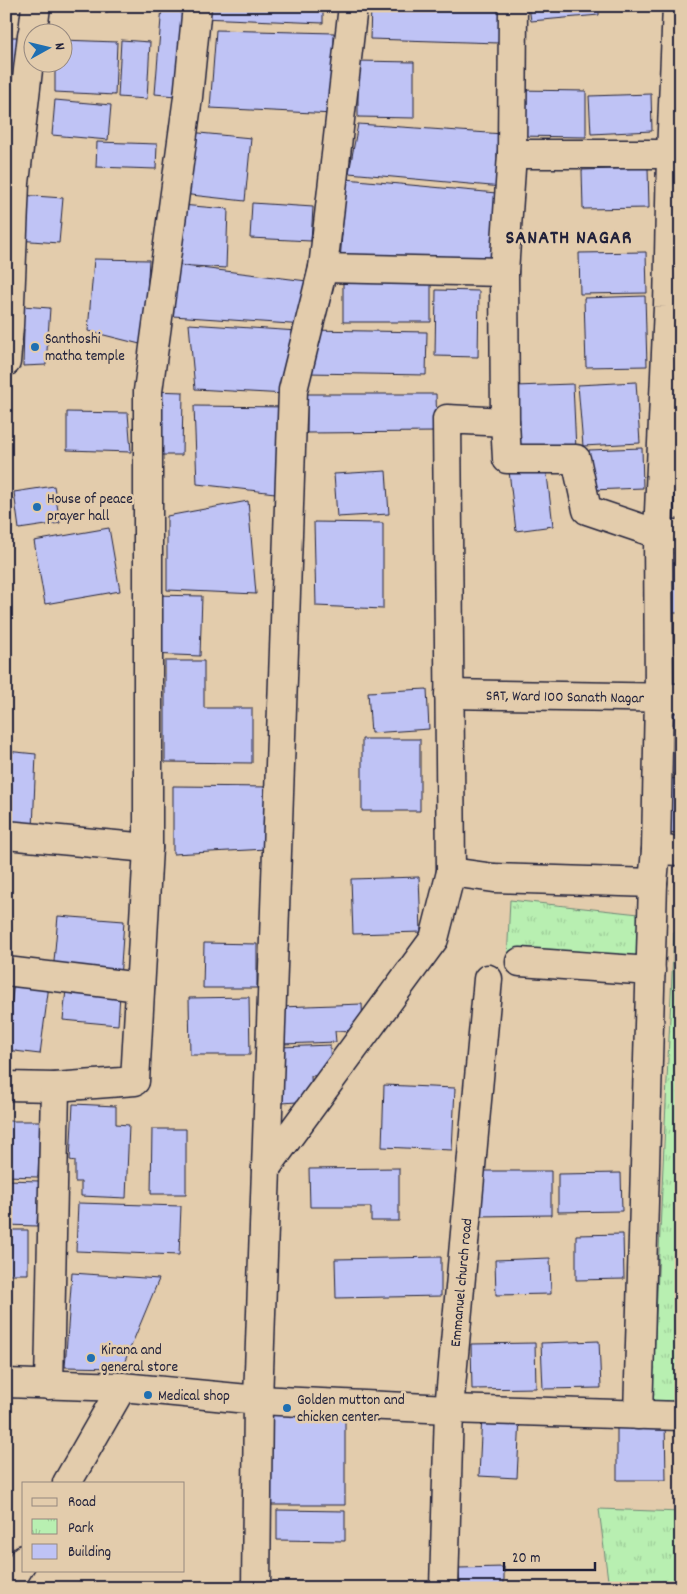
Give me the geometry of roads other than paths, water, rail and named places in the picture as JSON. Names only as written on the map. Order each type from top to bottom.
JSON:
[{"type":"street","points":[[34,22],[36,6]]},
{"type":"street","points":[[6,1086],[55,1087],[135,1081],[148,848],[148,391],[188,97],[197,6]]},
{"type":"street","points":[[256,1588],[258,1400],[293,390],[323,268],[353,6]]},
{"type":"street","points":[[513,6],[512,154],[504,272],[504,422],[507,460],[576,459],[586,510],[669,534]]},
{"type":"street","points":[[638,1415],[653,884],[669,850],[669,534],[679,8]]},
{"type":"street","points":[[6,362],[15,183],[28,72]]},
{"type":"street","points":[[512,154],[676,154]]},
{"type":"street","points":[[323,268],[504,272]]},
{"type":"street","points":[[266,1168],[434,939],[451,872],[446,419],[504,422]]},
{"type":"street","name":"SRT, Ward 100 Sanath Nagar","points":[[449,694],[670,697]]},
{"type":"street","points":[[6,835],[148,848]]},
{"type":"street","points":[[451,872],[494,878],[653,884]]},
{"type":"street","points":[[520,962],[651,970]]},
{"type":"street","points":[[6,971],[140,987]]},
{"type":"street","name":"Emmanuel church road","points":[[444,1588],[449,1410],[488,979]]},
{"type":"street","points":[[49,1385],[55,1087]]},
{"type":"street","points":[[6,1383],[122,1387],[258,1400],[449,1410],[681,1416]]},
{"type":"street","points":[[68,1482],[122,1387]]},
{"type":"place","name":"Santhoshi matha temple","points":[[35,347]]},
{"type":"place","name":"House of peace prayer hall","points":[[37,507]]},
{"type":"place","name":"Kirana and general store","points":[[91,1358]]},
{"type":"place","name":"Medical shop","points":[[148,1395]]},
{"type":"place","name":"Golden mutton and chicken center","points":[[287,1408]]},
{"type":"district","name":"SANATH NAGAR","points":[[569,236]]}]
